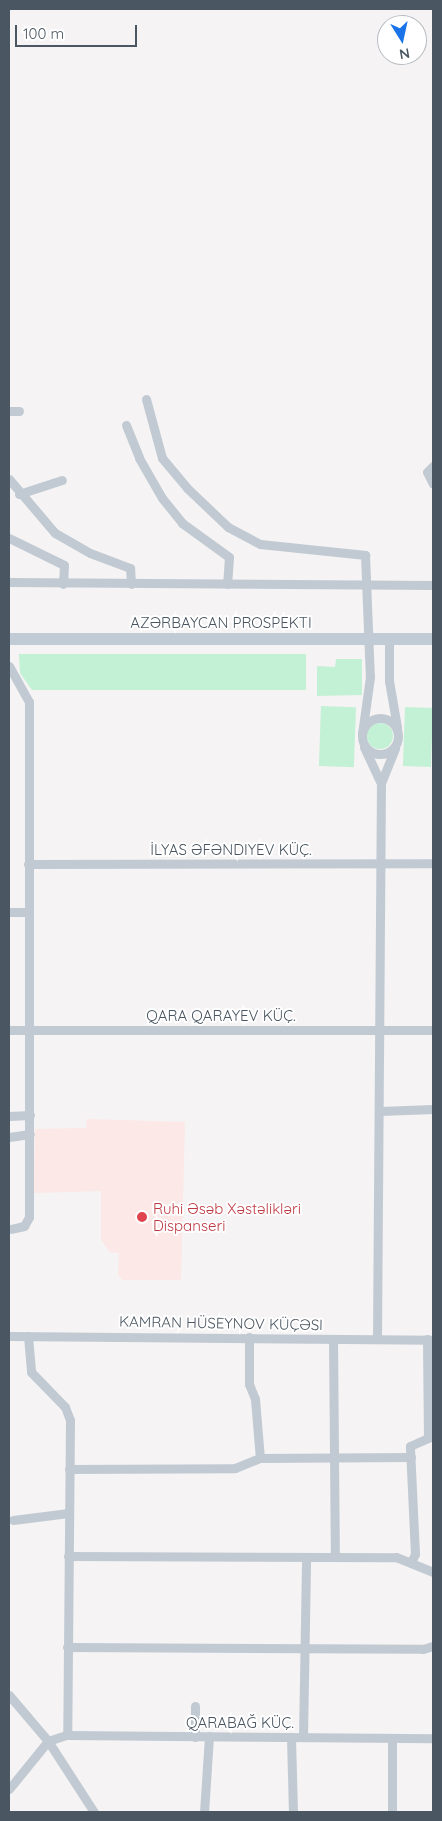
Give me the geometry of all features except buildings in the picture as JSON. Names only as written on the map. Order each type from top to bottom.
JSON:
[{"type":"street","points":[[146,399],[162,458],[211,513],[246,538],[260,544],[365,555],[369,687],[362,738],[381,783]]},
{"type":"street","points":[[9,411],[19,411]]},
{"type":"street","points":[[126,425],[139,458],[162,498],[182,522],[229,557],[227,584]]},
{"type":"street","points":[[433,466],[427,472],[433,484]]},
{"type":"street","points":[[9,479],[19,494],[55,533],[90,553],[130,568],[131,584]]},
{"type":"street","points":[[19,494],[62,480]]},
{"type":"street","points":[[9,538],[64,565],[63,584]]},
{"type":"street","points":[[9,582],[63,584],[433,585]]},
{"type":"street","name":"AZƏRBAYCAN PROSPEKTI","points":[[9,639],[433,639]]},
{"type":"street","points":[[377,1339],[381,783],[396,745],[398,732],[389,681],[389,639]]},
{"type":"street","points":[[9,666],[29,702],[29,1218],[24,1226],[11,1229]]},
{"type":"street","points":[[362,738],[368,722],[380,718],[392,722],[398,732]]},
{"type":"street","points":[[362,738],[371,752],[379,754],[387,753],[396,745]]},
{"type":"street","name":"İLYAS ƏFƏNDIYEV KÜÇ.","points":[[28,864],[433,863]]},
{"type":"street","points":[[9,912],[28,912]]},
{"type":"street","name":"QARA QARAYEV KÜÇ.","points":[[9,1030],[433,1030]]},
{"type":"street","points":[[380,1111],[433,1109]]},
{"type":"street","points":[[9,1116],[30,1116]]},
{"type":"street","points":[[9,1137],[30,1134]]},
{"type":"street","name":"KAMRAN HÜSEYNOV KÜÇƏSI","points":[[9,1336],[430,1340]]},
{"type":"street","points":[[28,1336],[31,1372],[68,1412],[67,1735]]},
{"type":"street","points":[[249,1337],[249,1384],[255,1400],[260,1458]]},
{"type":"street","points":[[333,1339],[334,1557]]},
{"type":"street","points":[[411,1562],[415,1554],[410,1446],[428,1438],[430,1340]]},
{"type":"street","points":[[69,1469],[235,1468],[260,1458],[411,1457]]},
{"type":"street","points":[[13,1520],[69,1513]]},
{"type":"street","points":[[68,1556],[396,1557],[433,1572]]},
{"type":"street","points":[[303,1737],[303,1647],[306,1558]]},
{"type":"street","points":[[67,1647],[423,1648],[433,1646]]},
{"type":"street","points":[[10,1698],[48,1741],[94,1812]]},
{"type":"street","points":[[195,1706],[195,1736]]},
{"type":"street","name":"QARABAĞ KÜÇ.","points":[[48,1741],[67,1735],[433,1738]]},
{"type":"street","points":[[204,1812],[209,1736]]},
{"type":"street","points":[[291,1737],[293,1812]]},
{"type":"street","points":[[392,1738],[392,1812]]},
{"type":"street","points":[[9,1789],[48,1741]]},
{"type":"shaded area","name":"Ruhi Əsəb Xəstəlikləri Dispanseri","points":[[87,1119],[185,1122],[181,1280],[122,1280],[118,1274],[119,1253],[110,1252],[101,1240],[101,1191],[34,1193],[35,1129],[86,1128]]},
{"type":"green space","points":[[19,654],[306,654],[306,690],[32,690],[20,673]]},
{"type":"green space","points":[[336,659],[362,659],[362,695],[317,696],[317,666],[335,667]]},
{"type":"green space","points":[[321,706],[356,707],[354,767],[319,766]]},
{"type":"green space","points":[[405,707],[433,708],[431,767],[403,766]]},
{"type":"green space","points":[[380,723],[389,727],[393,736],[389,745],[380,749],[371,745],[367,736],[371,727]]},
{"type":"place","name":"Ruhi Əsəb Xəstəlikləri Dispanseri","points":[[142,1217]]}]
